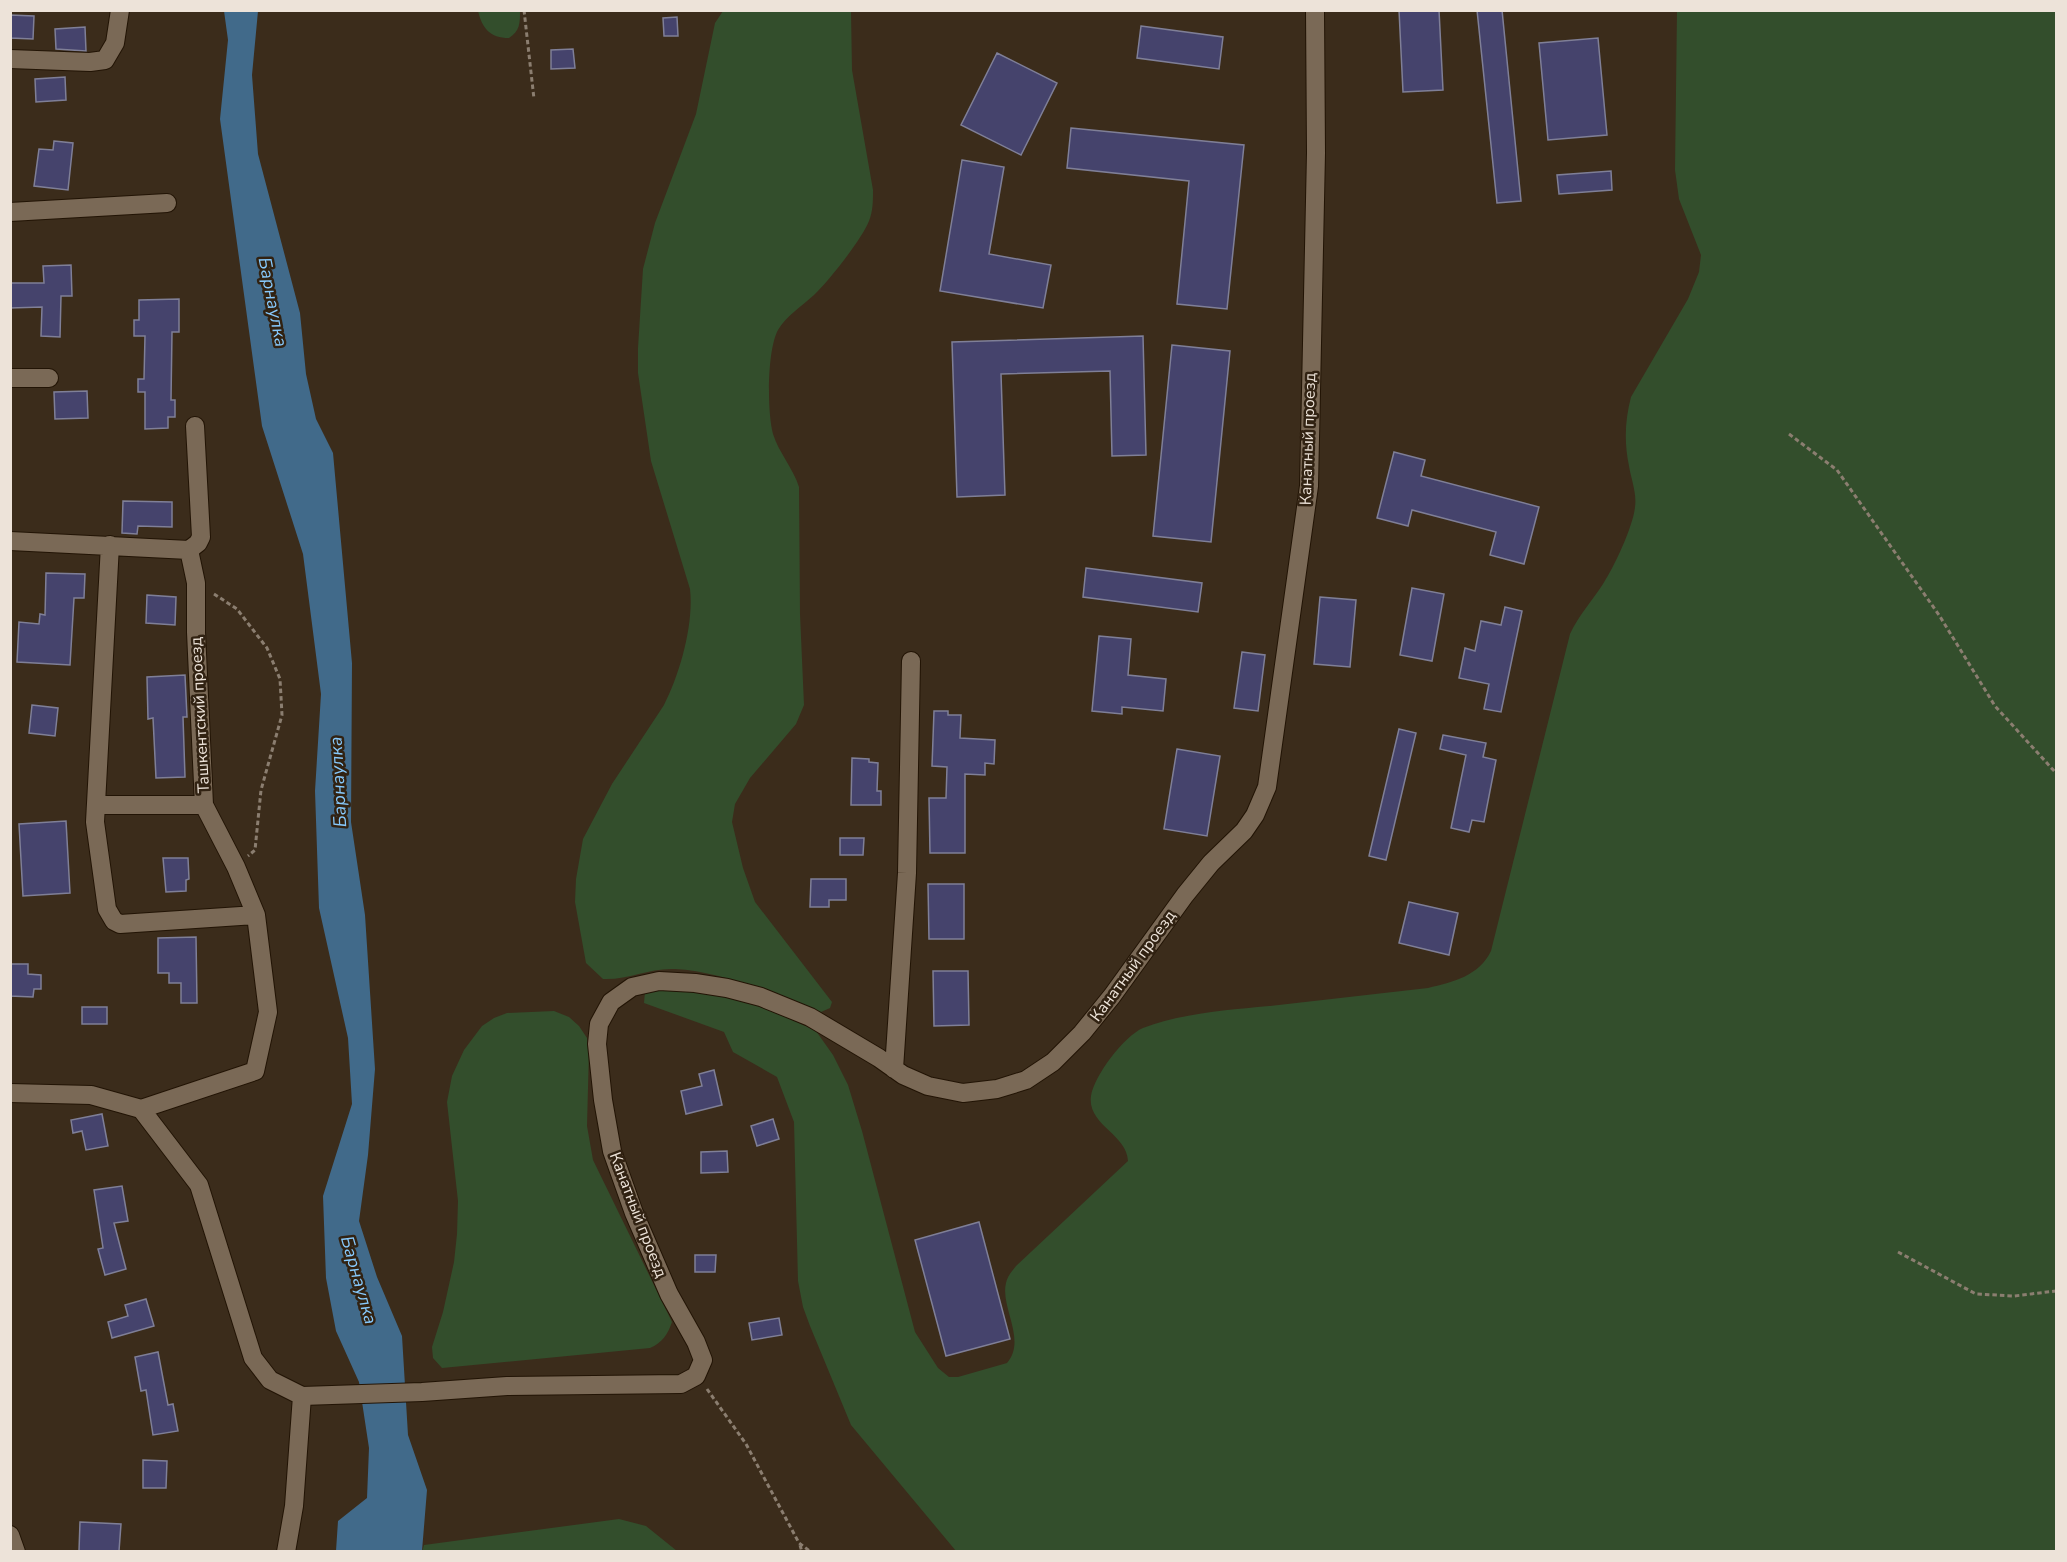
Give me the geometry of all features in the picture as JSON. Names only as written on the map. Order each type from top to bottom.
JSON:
[{"type":"street","points":[[10,59],[99,62],[105,60],[115,43],[120,10]]},
{"type":"street","name":"Канатный проезд","points":[[696,1376],[703,1360],[696,1342],[669,1294],[634,1213],[612,1151],[603,1100],[597,1044],[599,1024],[611,1002],[632,987],[659,981],[695,982],[761,997],[810,1017],[903,1075],[928,1086],[963,1093],[997,1089],[1026,1080],[1053,1062],[1082,1033],[1112,996],[1185,895],[1211,863],[1244,831],[1255,815],[1267,787],[1309,486],[1316,153],[1315,10]]},
{"type":"street","points":[[10,212],[167,202]]},
{"type":"street","points":[[10,378],[49,378]]},
{"type":"street","points":[[10,541],[189,550],[194,547],[201,537],[195,426]]},
{"type":"street","points":[[110,545],[95,822],[108,909],[114,921],[120,924],[256,915]]},
{"type":"street","name":"Ташкентский проезд","points":[[141,1109],[255,1071],[268,1012],[256,915],[236,867],[204,804],[196,583],[189,550]]},
{"type":"street","points":[[887,1064],[907,873],[911,661]]},
{"type":"street","points":[[96,806],[204,804]]},
{"type":"street","points":[[10,1093],[91,1095],[141,1109],[199,1185],[253,1358],[270,1380],[302,1396],[422,1392],[507,1386],[681,1384],[696,1376]]},
{"type":"street","points":[[286,1551],[294,1506],[302,1396]]},
{"type":"street","points":[[10,1535],[16,1551]]},
{"type":"path","points":[[524,10],[534,99]]},
{"type":"path","points":[[1789,434],[1837,470],[1939,615],[1995,706],[2056,773]]},
{"type":"path","points":[[196,583],[237,609],[267,648],[280,679],[282,715],[261,790],[255,850],[236,867]]},
{"type":"path","points":[[1898,1252],[1976,1294],[2014,1296],[2056,1291]]},
{"type":"path","points":[[696,1376],[746,1444],[802,1551]]},
{"type":"path","points":[[799,1543],[811,1551]]},
{"type":"green space","points":[[478,11],[520,11],[517,30],[509,38],[492,34],[485,27]]},
{"type":"green space","points":[[723,11],[851,11],[852,70],[873,190],[870,217],[865,229],[844,260],[820,289],[785,320],[774,339],[769,381],[771,424],[776,441],[799,487],[800,614],[804,705],[796,724],[750,778],[735,804],[732,822],[743,868],[755,902],[832,1002],[830,1008],[821,1012],[749,985],[693,971],[665,969],[621,978],[603,979],[586,963],[575,902],[576,879],[583,839],[612,784],[664,705],[680,664],[688,633],[690,589],[651,461],[638,373],[638,348],[643,269],[655,223],[696,114],[715,23]]},
{"type":"green space","points":[[1677,11],[2056,11],[2056,1551],[956,1551],[851,1425],[810,1326],[803,1307],[798,1281],[794,1122],[777,1077],[733,1052],[724,1032],[644,1003],[645,992],[667,989],[731,996],[782,1015],[816,1031],[833,1055],[848,1085],[915,1332],[938,1368],[949,1377],[958,1377],[1007,1363],[1014,1344],[1005,1292],[1009,1276],[1016,1266],[1128,1161],[1121,1144],[1095,1115],[1091,1106],[1091,1096],[1098,1078],[1111,1057],[1135,1032],[1158,1023],[1205,1013],[1428,988],[1464,977],[1480,966],[1491,951],[1570,634],[1612,568],[1634,515],[1635,497],[1626,440],[1627,414],[1631,397],[1688,299],[1699,272],[1701,255],[1679,199],[1675,170]]},
{"type":"green space","points":[[554,1011],[569,1017],[587,1038],[589,1050],[587,1126],[593,1160],[672,1322],[664,1338],[650,1348],[442,1368],[433,1358],[432,1347],[443,1312],[454,1262],[457,1234],[458,1201],[447,1102],[452,1076],[464,1050],[482,1026],[494,1018],[507,1013]]},
{"type":"green space","points":[[619,1519],[646,1526],[677,1551],[422,1552],[424,1545]]},
{"type":"water","name":"Барнаулка","points":[[224,11],[258,11],[252,75],[258,154],[300,313],[306,374],[316,419],[333,453],[352,663],[351,822],[365,915],[375,1069],[368,1155],[359,1221],[377,1277],[402,1336],[408,1435],[427,1490],[422,1551],[336,1551],[338,1521],[367,1498],[369,1448],[359,1382],[336,1331],[326,1278],[323,1196],[352,1104],[348,1038],[319,908],[315,791],[321,694],[303,554],[262,426],[220,119],[228,40]]},
{"type":"building","points":[[1399,10],[1439,10],[1443,90],[1403,92]]},
{"type":"building","points":[[1477,10],[1502,10],[1521,201],[1497,203]]},
{"type":"building","points":[[10,15],[34,16],[33,39],[10,38]]},
{"type":"building","points":[[677,17],[678,36],[664,36],[663,18]]},
{"type":"building","points":[[1141,26],[1223,37],[1219,69],[1137,58]]},
{"type":"building","points":[[85,27],[86,51],[56,49],[55,29]]},
{"type":"building","points":[[1598,38],[1607,135],[1548,140],[1539,43]]},
{"type":"building","points":[[573,49],[575,68],[551,69],[551,50]]},
{"type":"building","points":[[997,53],[1057,83],[1021,155],[961,125]]},
{"type":"building","points":[[65,77],[66,100],[36,102],[35,79]]},
{"type":"building","points":[[1071,128],[1244,145],[1227,309],[1177,304],[1189,181],[1067,168]]},
{"type":"building","points":[[54,141],[73,143],[68,190],[34,186],[39,149],[53,150]]},
{"type":"building","points":[[962,160],[1004,167],[989,254],[1051,265],[1043,308],[940,291]]},
{"type":"building","points":[[1611,171],[1612,190],[1559,194],[1557,175]]},
{"type":"building","points":[[71,265],[72,296],[61,296],[60,337],[41,336],[42,307],[10,308],[10,283],[44,283],[43,266]]},
{"type":"building","points":[[179,299],[179,332],[172,332],[171,400],[175,400],[175,417],[168,417],[168,428],[145,429],[145,392],[138,392],[138,379],[144,379],[145,336],[134,336],[134,320],[139,320],[139,300]]},
{"type":"building","points":[[1143,336],[1146,455],[1112,456],[1110,371],[1001,374],[1005,495],[957,497],[952,342]]},
{"type":"building","points":[[1172,345],[1230,351],[1211,542],[1153,536]]},
{"type":"building","points":[[87,391],[88,418],[55,419],[54,392]]},
{"type":"building","points":[[1394,452],[1425,460],[1421,476],[1539,507],[1524,564],[1490,555],[1496,532],[1412,510],[1408,526],[1377,518]]},
{"type":"building","points":[[123,501],[172,502],[172,527],[138,526],[137,534],[122,533]]},
{"type":"building","points":[[1086,568],[1202,583],[1198,612],[1083,597]]},
{"type":"building","points":[[46,573],[85,574],[84,598],[74,598],[70,665],[17,662],[19,622],[39,624],[40,614],[45,615]]},
{"type":"building","points":[[1412,588],[1444,594],[1432,661],[1400,655]]},
{"type":"building","points":[[147,595],[176,597],[175,625],[146,623]]},
{"type":"building","points":[[1320,597],[1356,600],[1350,667],[1314,664]]},
{"type":"building","points":[[1505,607],[1522,611],[1501,712],[1484,709],[1489,684],[1459,678],[1465,648],[1475,651],[1481,621],[1501,625]]},
{"type":"building","points":[[1099,636],[1131,639],[1128,675],[1166,679],[1163,711],[1122,707],[1122,714],[1092,711]]},
{"type":"building","points":[[1242,652],[1265,655],[1258,711],[1234,708]]},
{"type":"building","points":[[185,675],[187,717],[183,717],[185,777],[156,778],[153,718],[148,719],[147,677]]},
{"type":"building","points":[[32,705],[58,708],[55,736],[29,733]]},
{"type":"building","points":[[934,711],[948,711],[948,715],[961,715],[960,738],[995,740],[994,764],[985,763],[985,775],[965,774],[965,853],[930,853],[929,798],[946,798],[947,767],[932,766]]},
{"type":"building","points":[[1399,729],[1416,733],[1386,860],[1369,856]]},
{"type":"building","points":[[1443,735],[1486,743],[1483,757],[1496,760],[1484,822],[1472,820],[1469,832],[1451,828],[1466,755],[1440,749]]},
{"type":"building","points":[[1177,749],[1220,756],[1207,836],[1164,829]]},
{"type":"building","points":[[852,758],[869,759],[869,762],[878,763],[877,791],[881,791],[881,805],[851,805]]},
{"type":"building","points":[[66,821],[70,893],[23,896],[19,824]]},
{"type":"building","points":[[840,838],[864,838],[863,855],[840,855]]},
{"type":"building","points":[[163,858],[188,858],[189,879],[186,880],[186,891],[166,892]]},
{"type":"building","points":[[811,879],[846,879],[846,900],[829,900],[829,907],[810,907]]},
{"type":"building","points":[[928,884],[964,884],[964,939],[929,939]]},
{"type":"building","points":[[1409,902],[1458,913],[1449,955],[1399,943]]},
{"type":"building","points":[[196,937],[197,1003],[181,1003],[181,983],[169,983],[169,973],[158,973],[158,938]]},
{"type":"building","points":[[10,964],[28,964],[28,974],[41,975],[41,989],[34,989],[33,997],[10,996]]},
{"type":"building","points":[[933,971],[968,971],[969,1025],[934,1026]]},
{"type":"building","points":[[82,1007],[107,1007],[107,1024],[82,1024]]},
{"type":"building","points":[[714,1070],[722,1105],[686,1114],[681,1091],[702,1086],[699,1074]]},
{"type":"building","points":[[102,1114],[108,1146],[86,1150],[82,1131],[73,1133],[71,1120]]},
{"type":"building","points":[[773,1119],[779,1139],[757,1146],[751,1126]]},
{"type":"building","points":[[727,1151],[728,1172],[701,1173],[701,1152]]},
{"type":"building","points":[[122,1186],[128,1221],[114,1223],[126,1269],[105,1275],[98,1249],[103,1248],[94,1190]]},
{"type":"building","points":[[979,1222],[1010,1339],[946,1356],[915,1240]]},
{"type":"building","points":[[695,1255],[716,1255],[715,1272],[695,1272]]},
{"type":"building","points":[[146,1299],[154,1326],[112,1338],[108,1322],[128,1316],[125,1305]]},
{"type":"building","points":[[779,1318],[782,1335],[752,1340],[749,1323]]},
{"type":"building","points":[[158,1352],[168,1405],[173,1404],[178,1431],[153,1435],[146,1390],[141,1391],[135,1357]]},
{"type":"building","points":[[143,1460],[167,1461],[166,1488],[143,1488]]},
{"type":"building","points":[[80,1522],[121,1524],[119,1551],[79,1551]]}]
